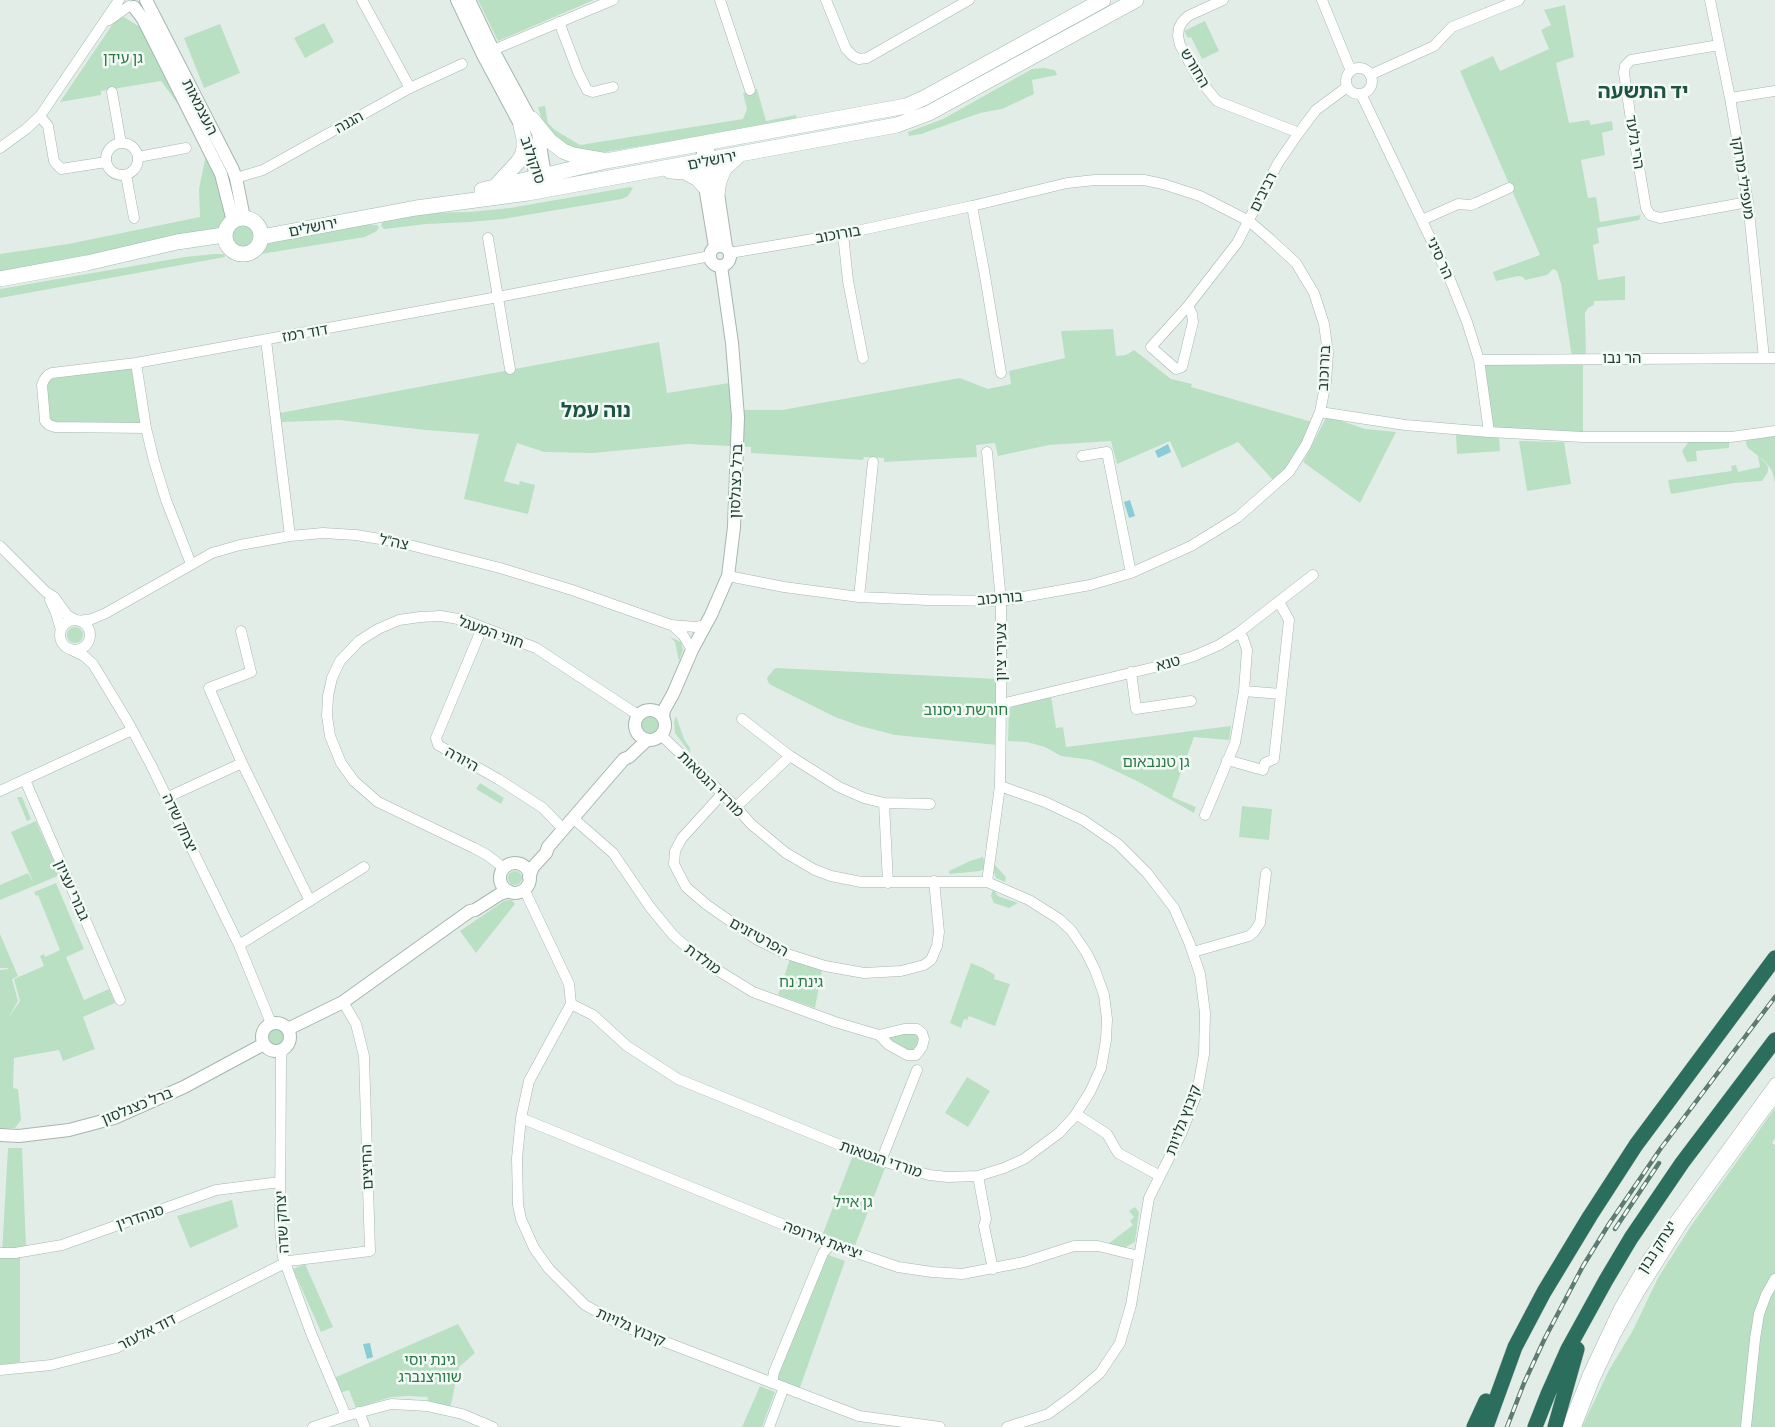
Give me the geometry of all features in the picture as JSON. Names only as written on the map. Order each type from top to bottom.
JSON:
[{"type":"highway","points":[[1474,1427],[1544,1292],[1585,1224],[1636,1145],[1775,958]]},
{"type":"highway","points":[[1535,1427],[1552,1385],[1587,1313],[1616,1263],[1658,1198],[1775,1040]]},
{"type":"highway","points":[[1555,1427],[1587,1313]]},
{"type":"highway","points":[[1486,1427],[1515,1347]]},
{"type":"main road","name":"ירושלים","points":[[260,234],[416,208],[542,181],[606,161],[906,106],[1103,0]]},
{"type":"main road","name":"ירושלים","points":[[260,234],[409,202],[542,181],[648,172],[897,125],[929,113],[1136,0]]},
{"type":"main road","points":[[526,123],[563,151],[573,155],[606,161]]},
{"type":"main road","points":[[494,188],[522,156],[526,123]]},
{"type":"main road","points":[[648,172],[685,172],[698,179],[711,191],[719,181],[724,169],[740,154]]},
{"type":"main road","points":[[239,219],[254,222],[260,234],[258,246],[245,254],[235,253],[226,241],[226,230],[239,219]]},
{"type":"main road","points":[[0,279],[127,254],[177,242],[226,241]]},
{"type":"street","name":"העצמאות","points":[[146,0],[236,178],[239,219]]},
{"type":"street","points":[[362,0],[410,88]]},
{"type":"street","name":"סוקולוב","points":[[457,0],[483,55],[526,123],[538,133],[542,181]]},
{"type":"street","name":"סוקולוב","points":[[469,0],[526,123]]},
{"type":"street","points":[[493,50],[613,0]]},
{"type":"street","points":[[720,0],[750,90]]},
{"type":"street","points":[[826,0],[846,49],[853,56],[859,58],[867,58],[970,0]]},
{"type":"street","name":"החורש","points":[[1223,0],[1188,16],[1179,28],[1180,45],[1198,78],[1218,102],[1298,134]]},
{"type":"street","points":[[1322,0],[1351,71]]},
{"type":"street","points":[[1370,75],[1434,46],[1452,27],[1519,0]]},
{"type":"street","name":"מעפילי מרוקו","points":[[1710,0],[1730,98],[1748,202],[1764,358]]},
{"type":"street","name":"העצמאות","points":[[130,3],[143,18],[221,174],[239,219]]},
{"type":"street","points":[[0,148],[40,116],[104,23],[130,3]]},
{"type":"street","points":[[559,22],[587,90],[593,92],[613,87]]},
{"type":"street","name":"הרי גלעד","points":[[1719,44],[1631,60],[1625,66],[1624,73],[1628,101],[1646,208],[1650,215],[1660,218],[1748,202]]},
{"type":"street","name":"הגנה","points":[[236,178],[263,170],[410,88],[462,64]]},
{"type":"street","points":[[1359,68],[1367,71],[1370,75],[1372,83],[1368,90],[1361,94],[1353,93],[1347,87],[1346,77],[1351,71],[1359,68]]},
{"type":"street","name":"רביבים","points":[[1188,306],[1193,322],[1182,367],[1176,369],[1151,348],[1188,306],[1237,243],[1278,163],[1316,110],[1347,87]]},
{"type":"street","points":[[1730,98],[1775,91]]},
{"type":"street","points":[[112,92],[121,143]]},
{"type":"street","name":"הר סיני","points":[[1361,94],[1449,277],[1479,360],[1489,432]]},
{"type":"street","points":[[40,116],[48,126],[54,161],[61,168],[106,162]]},
{"type":"street","points":[[121,143],[132,146],[138,157],[134,170],[126,175],[115,174],[110,171],[106,162],[108,151],[121,143]]},
{"type":"street","points":[[704,144],[720,251]]},
{"type":"street","points":[[138,157],[186,148]]},
{"type":"street","points":[[126,175],[134,218]]},
{"type":"street","name":"בורוכוב","points":[[720,251],[843,234],[1067,183],[1095,180],[1144,180],[1200,196],[1249,221],[1296,264],[1314,293],[1324,324],[1328,353],[1326,382],[1320,412],[1306,445],[1289,472],[1238,518],[1191,546],[1131,573],[1090,585],[1001,601],[860,597],[784,587],[728,576]]},
{"type":"street","points":[[1422,220],[1458,204],[1471,205],[1509,188]]},
{"type":"street","points":[[972,206],[986,276],[1001,373]]},
{"type":"street","points":[[843,234],[848,281],[863,358]]},
{"type":"street","points":[[488,238],[510,369]]},
{"type":"street","name":"ברל כצנלסון","points":[[656,737],[665,726],[663,713],[728,576],[734,527],[738,417],[732,343],[721,266],[712,262],[720,251]]},
{"type":"street","name":"דוד רמז","points":[[146,428],[55,427],[49,425],[45,421],[42,385],[48,375],[136,363],[498,298],[720,251]]},
{"type":"street","points":[[266,340],[290,536]]},
{"type":"street","name":"הר נבו","points":[[1479,360],[1775,358]]},
{"type":"street","points":[[136,363],[146,428],[166,500],[191,564]]},
{"type":"street","points":[[1320,412],[1405,426],[1583,437],[1726,437],[1775,431]]},
{"type":"street","name":"צעירי ציון","points":[[986,882],[1000,786],[1001,704],[1001,601],[987,452]]},
{"type":"street","points":[[1082,456],[1106,452],[1131,573]]},
{"type":"street","points":[[860,597],[873,462]]},
{"type":"street","name":"צה\"ל","points":[[78,620],[92,619],[121,605],[191,564],[212,554],[240,545],[290,536],[323,533],[398,542],[576,590],[671,625],[696,627],[706,625]]},
{"type":"street","points":[[0,546],[46,592],[54,597],[67,615],[85,624],[90,637],[81,649],[72,650],[67,648],[61,640],[61,630],[56,613],[46,592]]},
{"type":"street","name":"טנא","points":[[1001,704],[1194,656],[1219,645],[1238,633],[1313,575]]},
{"type":"street","points":[[1227,760],[1263,770],[1264,764],[1270,760],[1281,694],[1289,620],[1279,602]]},
{"type":"street","name":"צה\"ל","points":[[90,637],[100,622],[121,605]]},
{"type":"street","name":"חוני המעגל","points":[[502,873],[488,855],[378,802],[354,782],[341,763],[330,736],[327,716],[328,696],[332,678],[340,661],[359,641],[378,629],[399,620],[441,616],[464,620],[536,648],[638,715]]},
{"type":"street","points":[[61,630],[67,622],[78,620]]},
{"type":"street","name":"צה\"ל","points":[[671,625],[683,635],[692,650]]},
{"type":"street","name":"היורה","points":[[482,628],[436,738],[438,745],[498,779],[543,808],[564,830]]},
{"type":"street","points":[[241,631],[251,672],[209,688],[242,763],[310,901]]},
{"type":"street","points":[[1205,815],[1234,743],[1244,691],[1247,650],[1243,638],[1238,633]]},
{"type":"street","name":"יצחק שדה","points":[[90,637],[91,651],[104,682]]},
{"type":"street","name":"יצחק שדה","points":[[72,650],[88,659],[104,682],[168,797],[239,945],[271,1023]]},
{"type":"street","points":[[1131,672],[1136,709],[1191,700]]},
{"type":"street","name":"ברל כצנלסון","points":[[638,715],[660,705],[668,692],[676,684]]},
{"type":"street","points":[[1244,691],[1281,694]]},
{"type":"street","points":[[652,710],[663,718]]},
{"type":"street","points":[[624,759],[624,754],[633,738],[638,715]]},
{"type":"street","points":[[742,719],[790,756],[838,787],[864,798],[884,803],[930,804]]},
{"type":"street","points":[[635,729],[639,736],[656,737]]},
{"type":"street","points":[[0,791],[132,730]]},
{"type":"street","points":[[502,873],[503,887],[515,892],[524,889],[527,886],[533,867],[546,853],[548,847],[624,759],[646,741],[656,737]]},
{"type":"street","name":"מורדי הגטאות","points":[[571,1004],[593,1016],[627,1046],[678,1079],[881,1161],[928,1175],[978,1176],[1004,1168],[1024,1158],[1059,1134],[1076,1114],[1090,1092],[1101,1068],[1106,1040],[1107,1019],[1104,994],[1095,970],[1072,930],[1059,919],[1029,900],[986,882],[861,882],[832,876],[815,870],[786,853],[751,824],[722,794],[656,737]]},
{"type":"street","points":[[736,807],[790,756]]},
{"type":"street","points":[[168,797],[242,763]]},
{"type":"street","name":"גבורי עציון","points":[[25,780],[120,1000]]},
{"type":"street","name":"קיבוץ גלויות","points":[[1000,786],[1012,792],[1045,802],[1083,820],[1118,844],[1147,873],[1174,908],[1200,974],[1205,1013],[1204,1054],[1197,1093],[1182,1132],[1149,1198],[1131,1305],[1120,1342],[1100,1373],[1048,1414],[1007,1427]]},
{"type":"street","name":"הפרטיזנים","points":[[722,794],[682,838],[675,851],[674,864],[686,887],[707,905],[756,939],[784,953],[826,966],[864,973],[901,971],[924,965],[931,960],[938,939],[934,881]]},
{"type":"street","points":[[884,803],[888,883]]},
{"type":"street","name":"מולדת","points":[[574,819],[613,852],[650,907],[673,935],[701,960],[753,992],[835,1022],[878,1035]]},
{"type":"street","points":[[470,911],[473,905],[495,887],[502,873],[512,863],[527,860],[548,847]]},
{"type":"street","points":[[517,863],[526,868],[529,877]]},
{"type":"street","points":[[239,945],[364,867]]},
{"type":"street","points":[[1192,952],[1250,936],[1254,932],[1260,923],[1266,873]]},
{"type":"street","points":[[524,889],[569,984],[571,1004]]},
{"type":"street","points":[[288,1028],[343,1002],[470,911],[509,891]]},
{"type":"street","name":"החיצים","points":[[284,1263],[294,1259],[370,1251],[364,1056],[356,1024],[343,1002]]},
{"type":"street","name":"קיבוץ גלויות","points":[[571,1004],[529,1081],[521,1118],[517,1178],[518,1205],[534,1248],[564,1286],[585,1306],[621,1326],[859,1416],[940,1427]]},
{"type":"street","points":[[271,1023],[282,1023],[288,1028],[290,1039],[286,1047],[273,1051],[264,1044],[263,1032],[271,1023]]},
{"type":"street","name":"ברל כצנלסון","points":[[0,1135],[20,1136],[70,1130],[114,1118],[184,1087],[264,1044]]},
{"type":"street","name":"יצחק שדה","points":[[286,1047],[281,1057],[280,1227],[284,1263],[311,1334],[346,1416]]},
{"type":"street","points":[[881,1161],[917,1070]]},
{"type":"street","name":"יצחק נבון","points":[[1567,1427],[1588,1374],[1618,1310],[1648,1258],[1775,1082]]},
{"type":"street","name":"יצחק נבון","points":[[1576,1427],[1594,1381],[1616,1334],[1639,1293],[1683,1223],[1775,1097]]},
{"type":"street","points":[[1076,1114],[1107,1134],[1118,1154],[1160,1176]]},
{"type":"street","name":"יציאת אירופה","points":[[521,1118],[831,1244],[898,1267],[962,1274],[1024,1262],[1074,1246],[1098,1246],[1139,1256]]},
{"type":"street","points":[[978,1176],[986,1219],[984,1226],[993,1269]]},
{"type":"street","name":"סנהדרין","points":[[0,1253],[15,1253],[62,1245],[216,1190],[280,1182]]},
{"type":"street","points":[[772,1383],[774,1372],[823,1254],[831,1244]]},
{"type":"street","name":"דוד אלעזר","points":[[0,1370],[51,1365],[116,1348],[284,1263]]},
{"type":"street","points":[[1746,1427],[1759,1314],[1766,1295],[1775,1279]]},
{"type":"street","points":[[769,1427],[784,1387]]},
{"type":"street","points":[[313,1427],[391,1404],[427,1406],[462,1414],[493,1427]]},
{"type":"street","points":[[359,1412],[365,1427]]},
{"type":"green space","points":[[478,0],[594,0],[498,41]]},
{"type":"green space","points":[[1565,5],[1574,57],[1556,63],[1569,123],[1589,120],[1591,125],[1612,121],[1613,130],[1602,133],[1605,155],[1581,160],[1588,198],[1596,197],[1600,222],[1641,215],[1639,220],[1597,228],[1599,243],[1593,245],[1598,280],[1625,276],[1625,300],[1594,301],[1594,305],[1588,308],[1585,313],[1586,359],[1583,363],[1583,437],[1489,432],[1479,360],[1572,358],[1561,284],[1557,271],[1553,269],[1547,275],[1525,280],[1523,277],[1518,276],[1496,281],[1493,272],[1540,255],[1460,71],[1493,56],[1500,71],[1549,49],[1541,30],[1551,25],[1544,10]]},
{"type":"green space","name":"גן עידן","points":[[124,17],[140,27],[183,111],[161,81],[101,91],[101,95],[60,102],[116,19]]},
{"type":"green space","points":[[1205,21],[1219,51],[1202,59],[1191,37],[1188,38],[1184,31]]},
{"type":"green space","points":[[324,23],[334,42],[305,58],[294,38]]},
{"type":"green space","points":[[220,24],[240,73],[204,88],[184,38]]},
{"type":"green space","points":[[1044,68],[1055,70],[1057,75],[1032,80],[1034,94],[1002,109],[980,113],[921,134],[909,136],[908,132],[943,119],[1032,69]]},
{"type":"green space","points":[[757,89],[766,121],[796,115],[797,120],[606,152],[583,151],[571,148],[550,132],[542,120],[538,107],[545,106],[548,123],[555,130],[580,145],[743,119],[747,109],[743,93]]},
{"type":"green space","points":[[206,154],[216,176],[225,214],[226,223],[224,228],[0,272],[0,254],[68,244],[200,217],[199,189]]},
{"type":"green space","points":[[633,188],[628,196],[622,199],[503,219],[384,229],[381,226],[383,220],[425,213],[469,212],[510,208]]},
{"type":"green space","points":[[243,224],[252,227],[255,236],[252,245],[243,248],[234,245],[231,236],[234,227]]},
{"type":"green space","points":[[364,224],[377,225],[379,227],[377,231],[365,237],[261,254],[260,252],[264,245],[270,242]]},
{"type":"green space","points":[[224,254],[225,257],[0,298],[0,289],[185,257]]},
{"type":"green space","points":[[1113,329],[1116,356],[1126,355],[1134,350],[1171,379],[1192,384],[1191,387],[1312,422],[1301,448],[1287,470],[1274,481],[1238,442],[1182,468],[1170,441],[1117,464],[1111,441],[1049,445],[998,456],[995,443],[976,445],[977,457],[884,462],[884,458],[864,457],[863,460],[751,453],[751,447],[688,444],[593,453],[544,452],[517,443],[504,481],[519,485],[520,481],[535,485],[528,514],[464,499],[479,434],[339,420],[281,422],[280,413],[659,342],[667,393],[729,383],[731,410],[782,410],[960,378],[988,389],[1011,384],[1009,371],[1065,358],[1061,331]]},
{"type":"green space","points":[[134,368],[143,425],[55,425],[48,419],[47,382],[49,378]]},
{"type":"green space","points":[[1327,416],[1365,429],[1396,432],[1360,503],[1303,462]]},
{"type":"green space","points":[[1456,435],[1499,436],[1500,451],[1457,454]]},
{"type":"green space","points":[[1775,435],[1775,482],[1772,471],[1766,462],[1748,448],[1746,444],[1747,437]]},
{"type":"green space","points":[[1519,441],[1564,442],[1571,484],[1527,491]]},
{"type":"green space","points":[[1689,441],[1729,441],[1729,448],[1696,451],[1697,461],[1687,462],[1682,451]]},
{"type":"green space","points":[[1758,456],[1768,467],[1768,472],[1762,481],[1734,483],[1671,494],[1668,480],[1732,471],[1731,466],[1736,465],[1738,472],[1760,467]]},
{"type":"green space","points":[[75,627],[83,635],[75,643],[67,635]]},
{"type":"green space","points":[[670,637],[681,642],[683,650],[679,661],[675,642]]},
{"type":"green space","name":"חורשת ניסנוב","points":[[777,668],[998,679],[997,745],[895,735],[860,726],[835,717],[771,685],[767,678]]},
{"type":"green space","name":"גן טננבאום","points":[[1051,696],[1056,728],[1063,727],[1066,747],[1231,726],[1229,740],[1194,737],[1172,797],[1196,807],[1194,813],[1139,782],[1091,760],[1061,756],[1045,747],[1027,742],[1008,741],[1009,708]]},
{"type":"green space","points":[[650,716],[656,719],[659,725],[656,731],[650,734],[644,731],[641,725],[644,719]]},
{"type":"green space","points":[[676,716],[684,739],[690,748],[690,753],[675,733],[674,722]]},
{"type":"green space","points":[[480,783],[504,798],[501,804],[476,789]]},
{"type":"green space","points":[[17,797],[22,797],[31,819],[27,821]]},
{"type":"green space","points":[[1242,806],[1272,809],[1269,840],[1239,837]]},
{"type":"green space","points":[[36,821],[60,875],[0,900],[0,885],[28,873],[34,884],[11,832]]},
{"type":"green space","points":[[983,857],[985,865],[984,869],[980,871],[949,873],[949,871],[970,861]]},
{"type":"green space","points":[[994,864],[1006,877],[1005,882],[996,878]]},
{"type":"green space","points":[[512,871],[518,871],[522,878],[518,885],[512,885],[508,881],[508,875]]},
{"type":"green space","points":[[56,883],[84,949],[66,957],[84,1000],[109,989],[115,1003],[83,1017],[95,1049],[63,1061],[59,1050],[14,1058],[13,1088],[18,1089],[21,1120],[15,1128],[0,1128],[0,970],[8,968],[0,968],[0,934],[18,976],[12,979],[18,1001],[8,1018],[20,1001],[14,979],[44,966],[40,956],[44,954],[45,957],[60,950],[38,895],[36,896],[34,892]]},
{"type":"green space","points":[[993,889],[998,896],[1018,903],[1009,908],[994,903],[991,896]]},
{"type":"green space","points":[[512,900],[515,904],[476,953],[460,931],[504,901]]},
{"type":"green space","name":"גינת נח","points":[[790,959],[822,970],[815,1008],[778,995]]},
{"type":"green space","points":[[971,963],[995,975],[994,979],[1010,984],[995,1026],[969,1016],[967,1020],[964,1019],[961,1028],[950,1023]]},
{"type":"green space","points":[[274,1029],[280,1029],[285,1034],[283,1043],[274,1045],[269,1040],[269,1034]]},
{"type":"green space","points":[[922,1033],[916,1055],[879,1035]]},
{"type":"green space","points":[[967,1077],[990,1091],[968,1127],[945,1113]]},
{"type":"green space","points":[[1775,1108],[1775,1138],[1772,1143],[1775,1145],[1775,1427],[1582,1427],[1609,1370],[1632,1332],[1658,1278],[1691,1226]]},
{"type":"green space","points":[[8,1148],[22,1148],[26,1248],[20,1250],[20,1362],[6,1365],[0,1364],[0,1253],[2,1253]]},
{"type":"green space","name":"גן אייל","points":[[853,1155],[885,1168],[854,1248],[822,1236]]},
{"type":"green space","points":[[232,1200],[238,1227],[190,1248],[177,1216]]},
{"type":"green space","points":[[1135,1207],[1139,1212],[1135,1242],[1124,1248],[1108,1244],[1133,1225],[1130,1221],[1134,1217],[1129,1211]]},
{"type":"green space","points":[[823,1253],[845,1261],[798,1393],[772,1383]]},
{"type":"green space","points":[[305,1264],[333,1327],[321,1332],[293,1269]]},
{"type":"green space","name":"גינת יוסי שוורצנברג","points":[[458,1324],[475,1353],[459,1367],[450,1409],[427,1404],[428,1397],[409,1396],[391,1397],[356,1408],[349,1390],[340,1393],[334,1378]]},
{"type":"green space","points":[[760,1386],[775,1392],[762,1427],[742,1427]]},
{"type":"water","points":[[1168,444],[1171,452],[1158,458],[1155,451]]},
{"type":"water","points":[[1130,500],[1135,516],[1129,518],[1124,502]]},
{"type":"water","points":[[370,1343],[373,1357],[367,1359],[363,1344]]},
{"type":"railway","points":[[1507,1427],[1524,1383],[1545,1338],[1583,1266],[1609,1224],[1661,1148],[1775,997]]},
{"type":"railway","points":[[1615,1229],[1659,1163]]},
{"type":"district","name":"יד התשעה","points":[[1643,91]]},
{"type":"district","name":"נוה עמל","points":[[596,410]]}]
